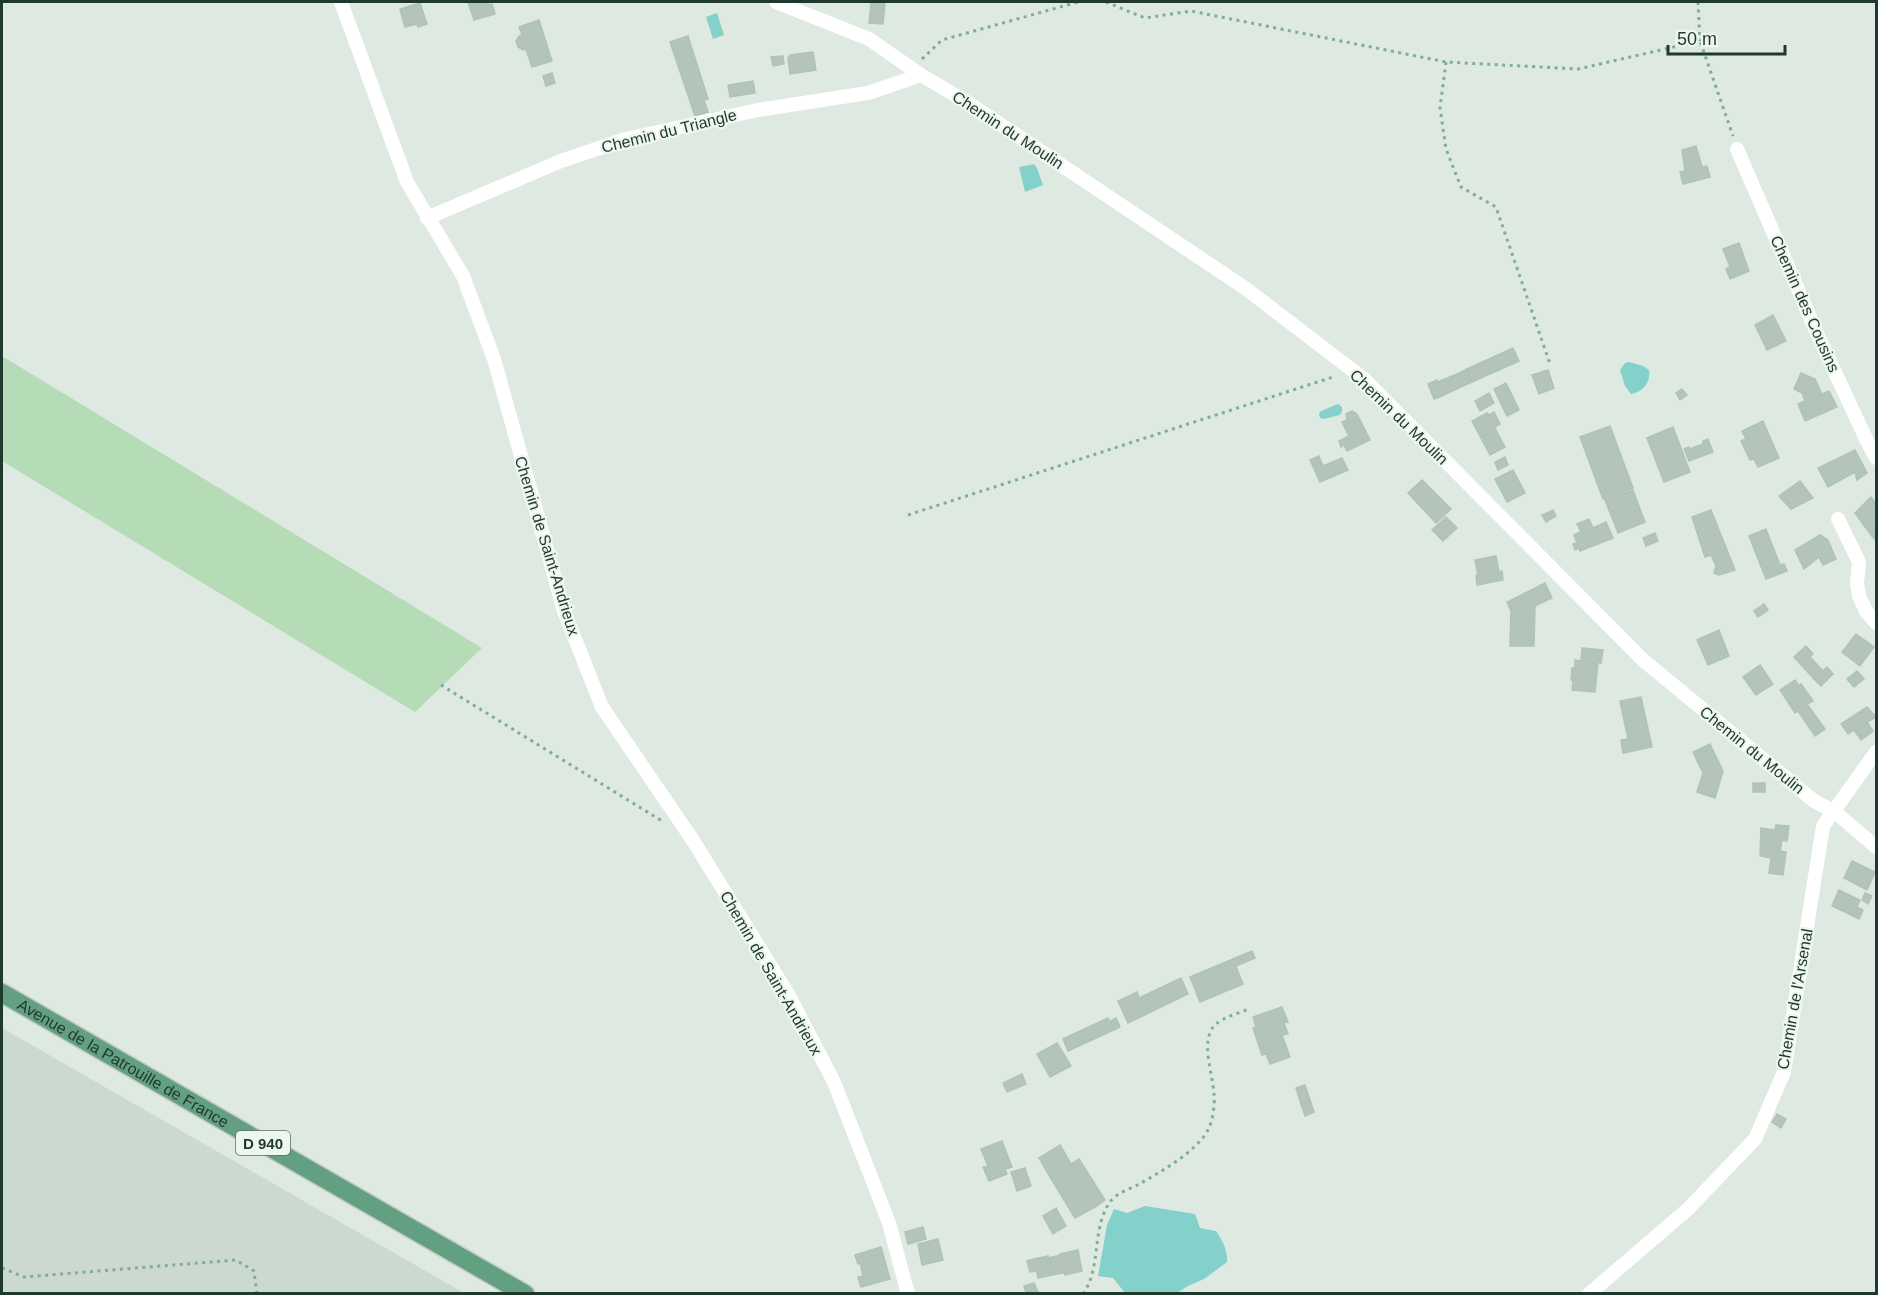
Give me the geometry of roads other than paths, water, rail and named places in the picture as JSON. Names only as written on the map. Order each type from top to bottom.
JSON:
[{"type":"main road","name":"Avenue de la Patrouille de France","points":[[2,993],[525,1293]]},
{"type":"street","name":"Chemin de Saint-Andrieux","points":[[341,2],[407,182],[463,276],[494,359],[564,611],[602,707],[692,839],[788,994],[834,1082],[889,1223],[908,1293]]},
{"type":"street","name":"Chemin du Moulin","points":[[776,2],[868,39],[916,72],[967,102],[1245,288],[1364,379],[1643,660],[1814,801],[1835,812],[1876,847]]},
{"type":"street","name":"Chemin du Triangle","points":[[427,218],[561,160],[626,139],[758,110],[868,93],[916,72]]},
{"type":"street","name":"Chemin des Cousins","points":[[1737,149],[1819,338],[1876,458]]},
{"type":"street","points":[[1838,519],[1859,562],[1857,584],[1859,596],[1866,611],[1876,622]]},
{"type":"street","name":"Chemin de l'Arsenal","points":[[1589,1293],[1688,1209],[1755,1139],[1784,1072],[1823,826],[1876,752]]},
{"type":"water","points":[[717,13],[724,35],[713,39],[706,17]]},
{"type":"water","points":[[1034,164],[1043,185],[1025,192],[1019,167]]},
{"type":"water","points":[[1629,362],[1649,370],[1649,379],[1645,386],[1631,394],[1625,386],[1620,370],[1625,363]]},
{"type":"water","points":[[1338,404],[1342,407],[1340,415],[1320,418],[1321,411]]},
{"type":"water","points":[[1145,1206],[1195,1214],[1200,1228],[1216,1231],[1218,1234],[1226,1249],[1227,1262],[1204,1279],[1177,1293],[1125,1293],[1113,1278],[1098,1276],[1107,1225],[1114,1209],[1127,1213]]}]
